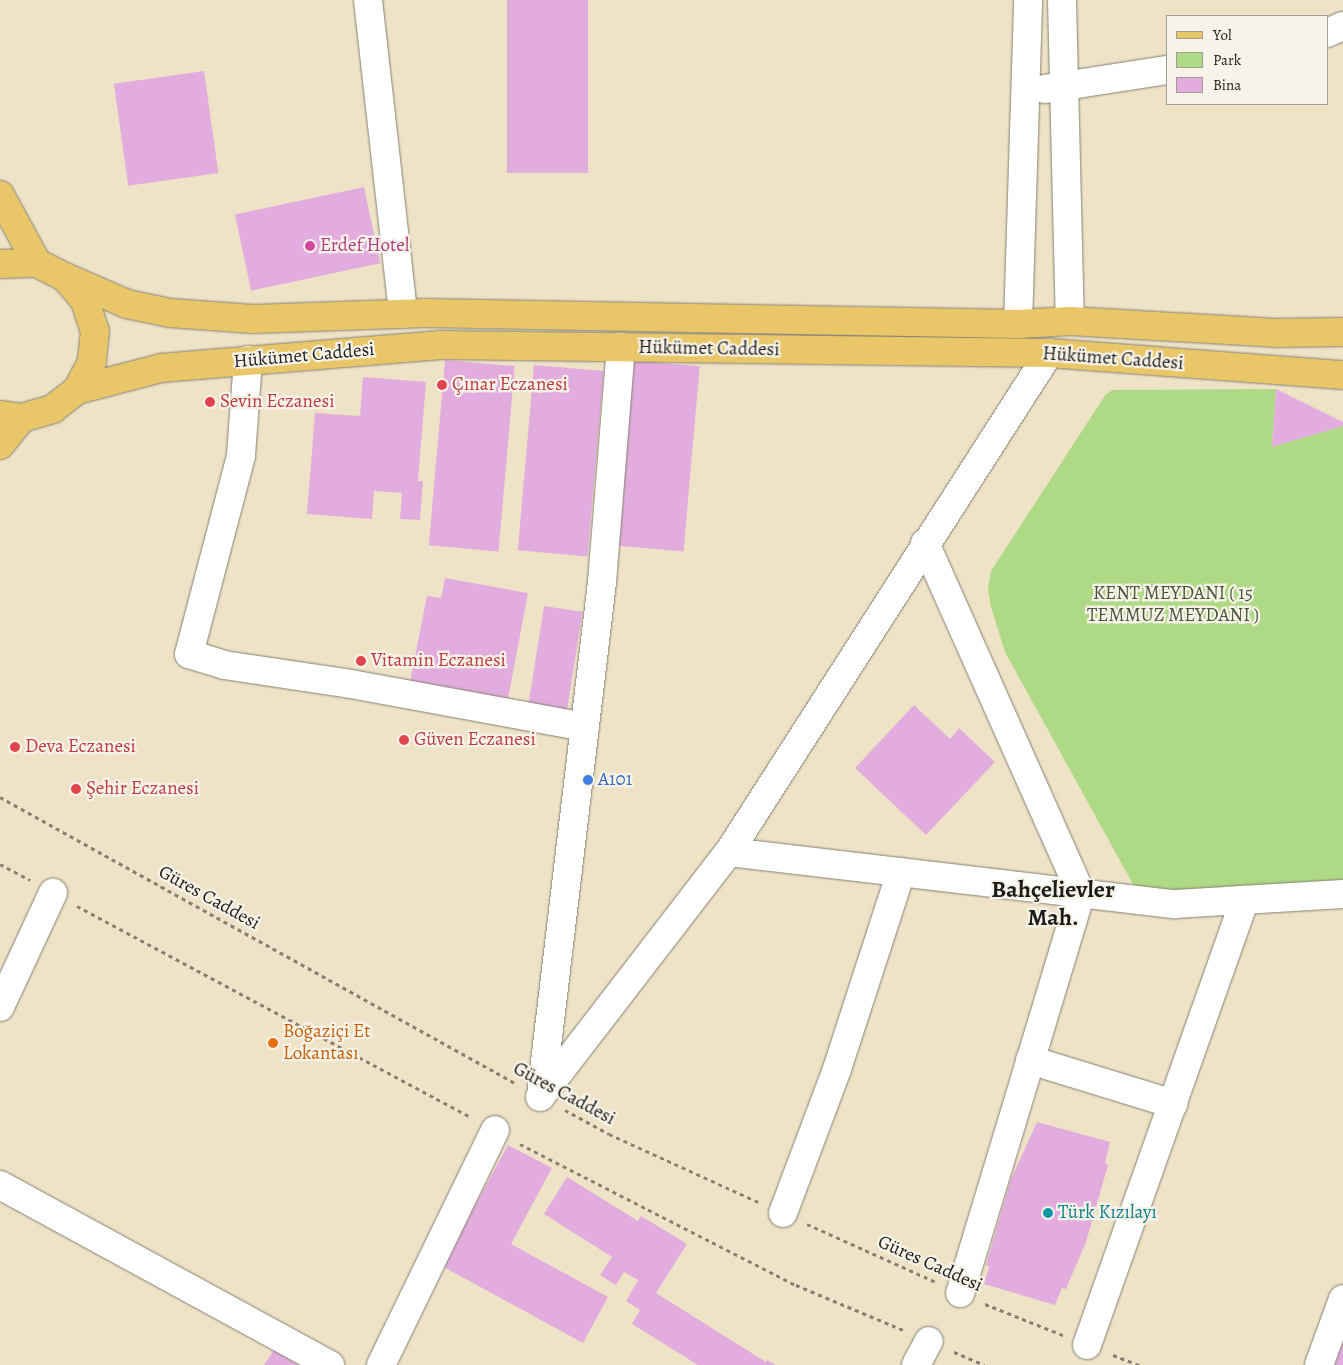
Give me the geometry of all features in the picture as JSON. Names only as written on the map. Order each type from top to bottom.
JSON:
[{"type":"main road","points":[[0,195],[37,263]]},
{"type":"main road","points":[[0,264],[37,263],[127,304],[170,313],[253,319],[403,314],[1018,324],[1070,321],[1276,333],[1343,332]]},
{"type":"main road","points":[[0,445],[11,417],[53,409],[77,390],[92,362],[95,331],[85,301],[65,277]]},
{"type":"main road","name":"Hükümet Caddesi","points":[[77,390],[161,368],[441,345],[1049,353],[1343,375]]},
{"type":"street","points":[[368,0],[403,314]]},
{"type":"street","points":[[1018,324],[1027,90],[1028,0]]},
{"type":"street","points":[[1062,0],[1070,321]]},
{"type":"street","points":[[1328,33],[1343,26]]},
{"type":"street","points":[[1027,90],[1063,87],[1166,70]]},
{"type":"street","points":[[540,1097],[602,582],[621,347]]},
{"type":"street","points":[[540,1097],[729,852],[925,543],[1049,353]]},
{"type":"street","points":[[248,360],[241,456],[189,654],[224,665],[584,727]]},
{"type":"street","points":[[925,543],[1082,893],[960,1293]]},
{"type":"street","points":[[729,852],[1175,904],[1343,894]]},
{"type":"street","points":[[783,1213],[837,1069],[901,872]]},
{"type":"street","points":[[0,1007],[53,893]]},
{"type":"street","points":[[1088,1344],[1245,900]]},
{"type":"street","points":[[1030,1060],[1173,1104]]},
{"type":"street","points":[[381,1365],[495,1130]]},
{"type":"street","points":[[0,1186],[330,1365]]},
{"type":"street","points":[[1319,1365],[1343,1300]]},
{"type":"street","points":[[916,1365],[929,1342]]},
{"type":"path","name":"Güres Caddesi","points":[[0,798],[609,1134],[960,1293],[1139,1365]]},
{"type":"green space","name":"KENT MEYDANI ( 15 TEMMUZ MEYDANI )","points":[[1276,389],[1272,446],[1343,426],[1343,889],[1161,897],[1134,886],[1005,652],[991,607],[988,589],[991,571],[1106,394],[1113,390]]},
{"type":"building","points":[[507,0],[588,0],[588,173],[507,173]]},
{"type":"building","points":[[204,71],[218,173],[128,186],[114,84]]},
{"type":"building","points":[[364,187],[380,263],[251,291],[235,214]]},
{"type":"building","points":[[445,360],[515,366],[499,551],[429,545]]},
{"type":"building","points":[[629,360],[700,366],[684,551],[613,545]]},
{"type":"building","points":[[534,365],[604,371],[588,556],[518,550]]},
{"type":"building","points":[[363,377],[426,382],[418,481],[423,481],[420,520],[400,519],[402,493],[374,491],[372,519],[307,514],[315,413],[360,416]]},
{"type":"building","points":[[1276,389],[1343,422],[1343,426],[1272,447]]},
{"type":"building","points":[[445,578],[528,593],[508,699],[410,681],[427,596],[441,598]]},
{"type":"building","points":[[544,606],[583,612],[567,713],[528,707]]},
{"type":"building","points":[[914,705],[950,739],[959,728],[995,762],[926,835],[855,768]]},
{"type":"building","name":"Türk Kızılayı","points":[[1037,1122],[1110,1142],[1105,1162],[1108,1165],[1086,1242],[1066,1289],[1062,1288],[1055,1305],[984,1284],[989,1267],[986,1265],[1011,1179]]},
{"type":"building","points":[[508,1145],[552,1168],[511,1244],[608,1297],[583,1343],[442,1266]]},
{"type":"building","points":[[567,1177],[638,1221],[641,1216],[687,1244],[656,1293],[766,1362],[767,1360],[776,1365],[698,1365],[632,1324],[640,1310],[626,1301],[638,1280],[624,1272],[616,1285],[600,1275],[612,1257],[544,1214]]},
{"type":"building","points":[[1343,1341],[1343,1365],[1335,1365]]},
{"type":"building","points":[[274,1350],[298,1365],[264,1365]]},
{"type":"place","name":"Erdef Hotel","points":[[310,246]]},
{"type":"place","name":"Çınar Eczanesi","points":[[442,385]]},
{"type":"place","name":"Sevin Eczanesi","points":[[210,402]]},
{"type":"place","name":"Vitamin Eczanesi","points":[[361,661]]},
{"type":"place","name":"Güven Eczanesi","points":[[404,740]]},
{"type":"place","name":"Deva Eczanesi","points":[[15,747]]},
{"type":"place","name":"A101","points":[[588,780]]},
{"type":"place","name":"Şehir Eczanesi","points":[[76,789]]},
{"type":"place","name":"Boğaziçi Et Lokantası","points":[[273,1043]]},
{"type":"place","name":"Türk Kızılayı","points":[[1048,1213]]},
{"type":"district","name":"Bahçelievler Mah.","points":[[1053,904]]}]
